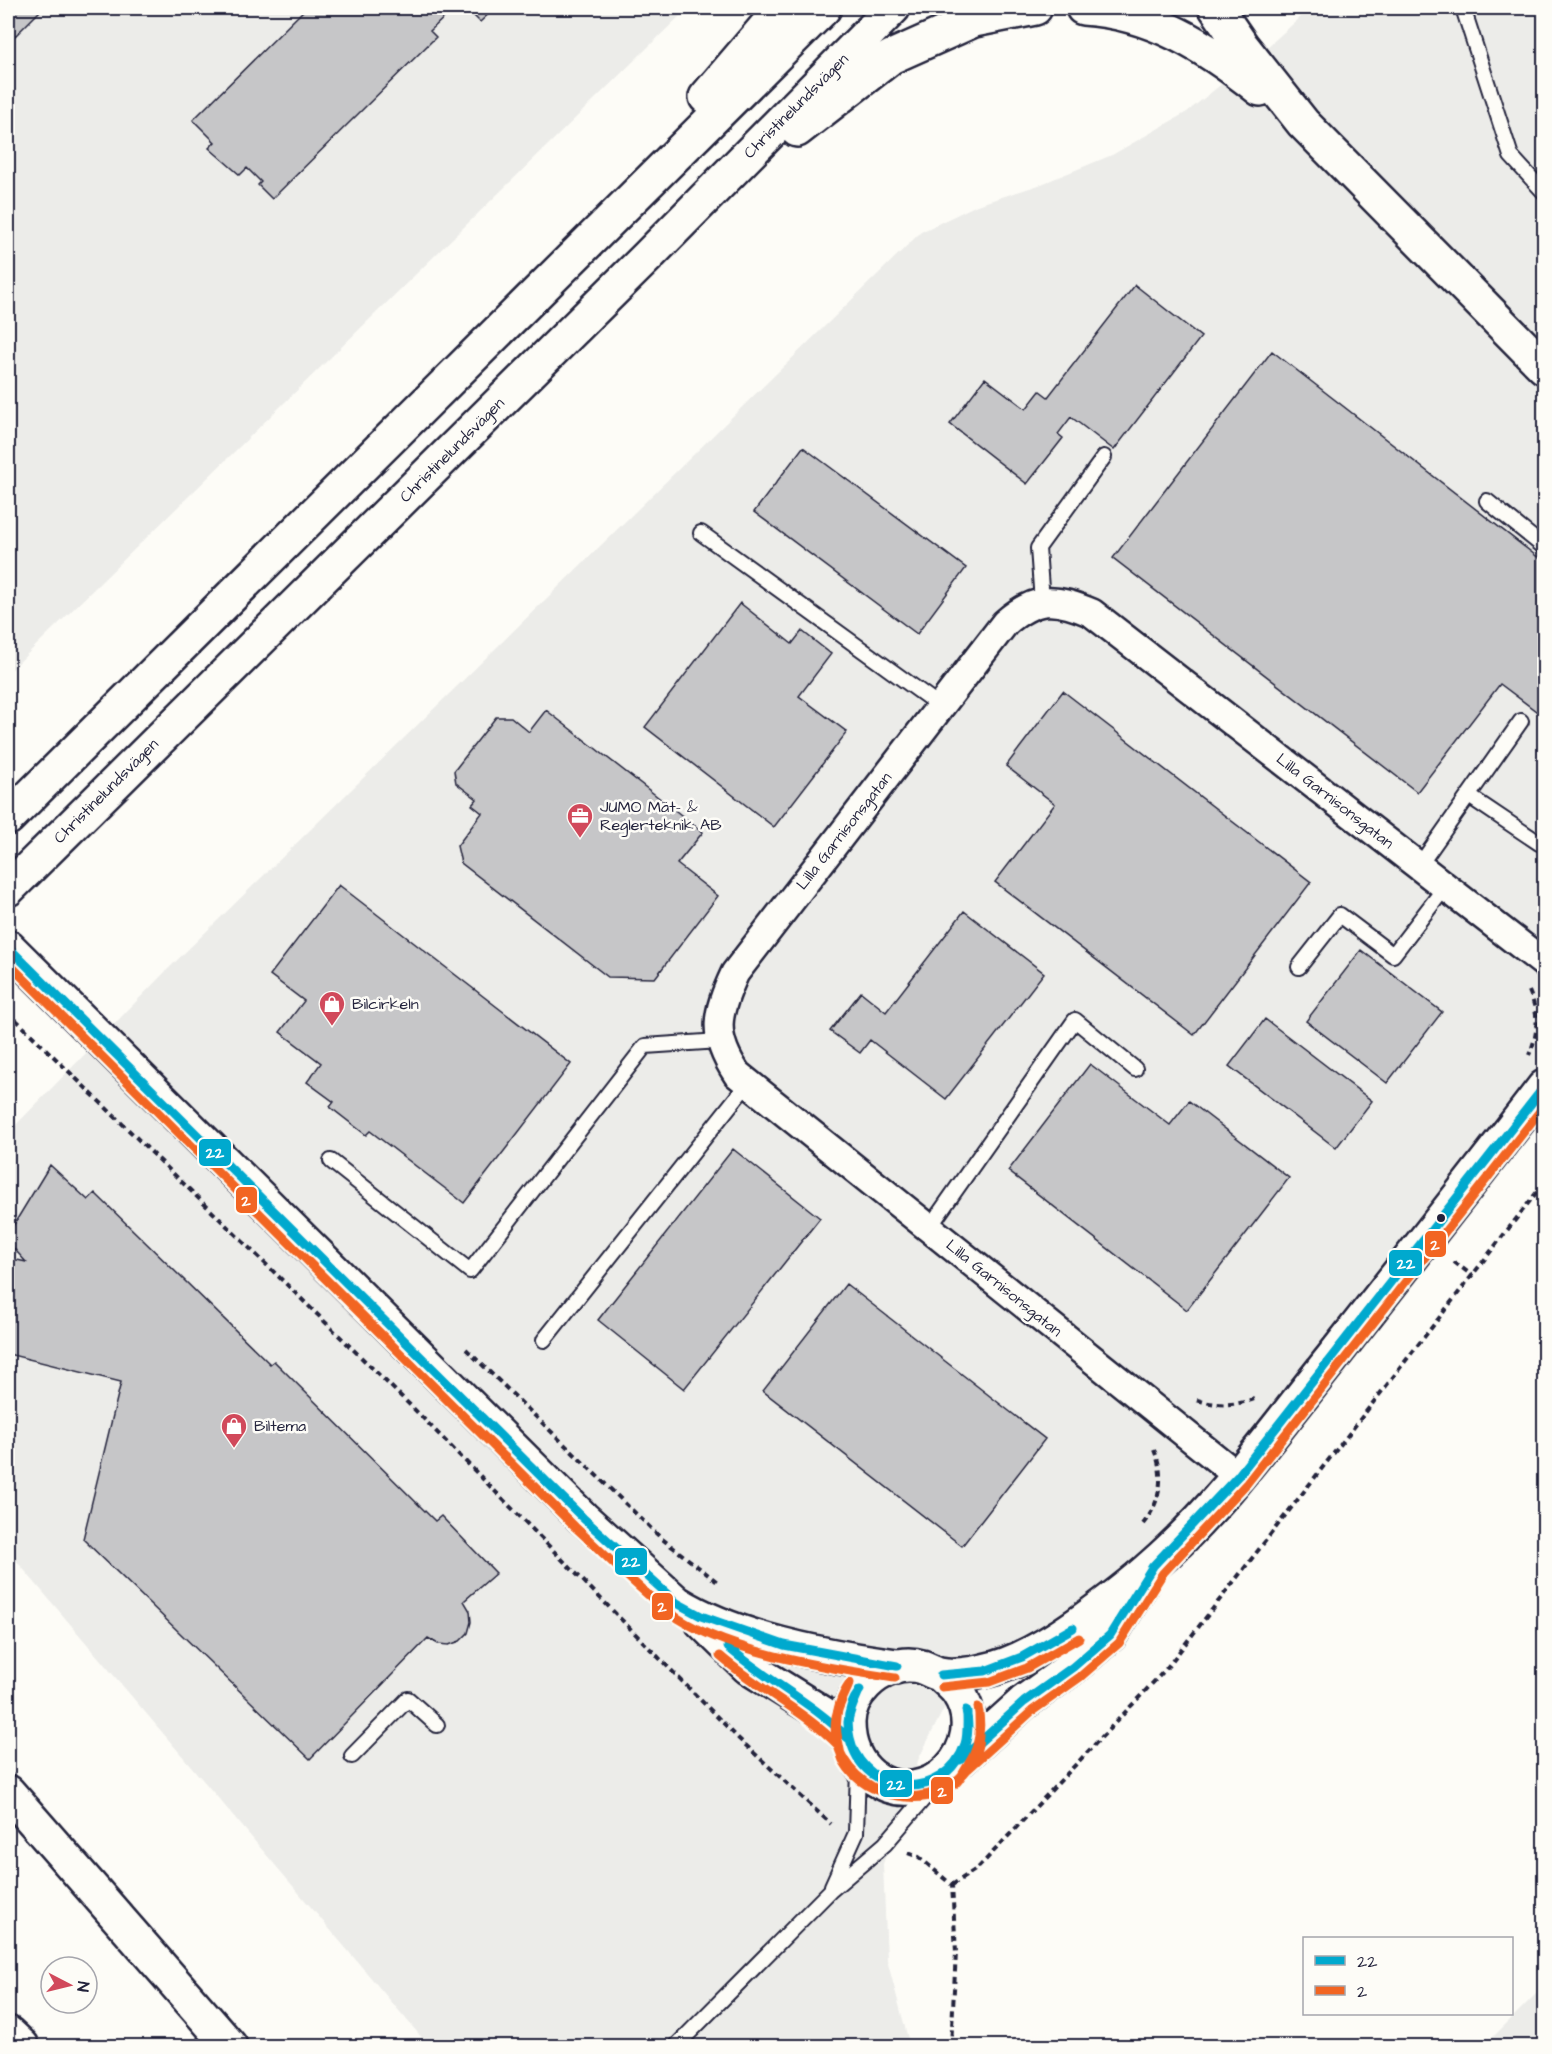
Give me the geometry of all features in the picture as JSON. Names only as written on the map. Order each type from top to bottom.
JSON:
[{"type":"main road","points":[[505,325],[782,8]]},
{"type":"main road","points":[[8,818],[824,8]]},
{"type":"main road","name":"Christinelundsvägen","points":[[8,889],[647,257],[893,8]]},
{"type":"main road","points":[[647,257],[848,88],[891,57],[974,20],[1035,8]]},
{"type":"main road","points":[[1083,8],[1117,11],[1147,19],[1186,37],[1224,60],[1303,123]]},
{"type":"main road","points":[[1216,8],[1242,46],[1303,123],[1545,367]]},
{"type":"main road","points":[[8,947],[599,1533],[646,1578],[694,1614],[748,1667],[823,1713],[874,1778],[897,1787],[921,1787],[951,1768],[1024,1702],[1074,1667],[1110,1635],[1153,1566]]},
{"type":"main road","points":[[940,1675],[985,1671],[1022,1657],[1077,1625],[1153,1566],[1238,1476],[1545,1088]]},
{"type":"main road","points":[[694,1614],[795,1648],[897,1666],[919,1666],[940,1675],[958,1691],[968,1713],[968,1737],[951,1768]]},
{"type":"main road","points":[[853,1750],[848,1714],[858,1692],[874,1675],[897,1666]]},
{"type":"main road","points":[[8,1792],[230,2046]]},
{"type":"main road","points":[[8,2033],[22,2046]]},
{"type":"street","name":"Lilla Garnisonsgatan","points":[[1238,1476],[737,1074],[723,1053],[717,1029],[722,1001],[735,974],[1005,623],[1023,607],[1042,602],[1070,604],[1092,613],[1536,956]]},
{"type":"lane","points":[[1463,8],[1511,156],[1545,192]]},
{"type":"lane","points":[[1042,602],[1038,548],[1104,457]]},
{"type":"lane","points":[[1487,501],[1545,547]]},
{"type":"lane","points":[[701,533],[940,706]]},
{"type":"lane","points":[[1419,866],[1521,721]]},
{"type":"lane","points":[[1469,796],[1539,843],[1545,843]]},
{"type":"lane","points":[[1299,966],[1340,915],[1393,955],[1446,886]]},
{"type":"lane","points":[[929,1228],[1075,1020],[1135,1069]]},
{"type":"lane","points":[[330,1161],[470,1271],[645,1046],[720,1041]]},
{"type":"lane","points":[[544,1340],[748,1083]]},
{"type":"lane","points":[[352,1756],[408,1699],[438,1725]]},
{"type":"lane","points":[[830,1891],[856,1833],[853,1750]]},
{"type":"lane","points":[[676,2046],[830,1891],[885,1844],[951,1768]]},
{"type":"path","points":[[1523,1064],[1536,1039],[1538,1021],[1525,983],[1512,967],[1536,956]]},
{"type":"path","points":[[8,1012],[413,1408],[739,1739],[826,1822],[856,1833]]},
{"type":"path","points":[[952,1885],[978,1868],[1165,1670],[1545,1183]]},
{"type":"path","points":[[1454,1262],[1473,1276]]},
{"type":"path","points":[[464,1347],[662,1538],[729,1591]]},
{"type":"path","points":[[1138,1529],[1155,1505],[1161,1485],[1161,1465],[1153,1446],[1139,1428],[1175,1390],[1199,1401],[1218,1405],[1238,1405],[1264,1393]]},
{"type":"path","points":[[885,1844],[919,1857],[952,1885],[956,1952],[951,2046]]},
{"type":"shaded area","points":[[8,8],[688,8],[8,673]]},
{"type":"shaded area","points":[[1311,8],[1544,8],[1544,1065],[1221,1477],[1100,1607],[967,1673],[942,1712],[919,1758],[883,1864],[887,1960],[910,2046],[429,2046],[8,1551],[8,1133],[165,972],[921,232],[977,205],[1039,185],[1112,155],[1187,112]]},
{"type":"shaded area","points":[[1544,1986],[1544,2046],[1484,2046]]},
{"type":"building","points":[[8,8],[43,8],[8,43]]},
{"type":"building","points":[[306,8],[464,8],[454,17],[449,13],[430,31],[436,37],[272,199],[258,185],[261,182],[247,168],[240,175],[209,148],[215,142],[193,120]]},
{"type":"building","points":[[466,8],[495,8],[480,22]]},
{"type":"building","points":[[1135,285],[1201,337],[1114,450],[1071,417],[1058,434],[1063,438],[1027,484],[950,424],[985,378],[1026,409],[1040,391],[1048,397]]},
{"type":"building","points":[[1272,351],[1544,562],[1544,717],[1500,684],[1417,792],[1113,558]]},
{"type":"building","points":[[803,447],[966,568],[917,634],[754,512]]},
{"type":"building","points":[[740,603],[792,644],[802,631],[831,654],[799,696],[847,732],[774,827],[645,727]]},
{"type":"building","points":[[1063,691],[1311,882],[1194,1035],[995,882],[1055,804],[1006,766]]},
{"type":"building","name":"JUMO Mät- & Reglerteknik AB","points":[[546,710],[703,832],[677,864],[718,896],[655,978],[608,977],[461,863],[457,846],[482,813],[472,805],[477,799],[456,783],[454,771],[496,717],[511,717],[529,732]]},
{"type":"building","points":[[339,885],[571,1064],[464,1203],[370,1131],[366,1135],[330,1107],[334,1102],[307,1082],[321,1063],[280,1032],[304,1001],[270,975]]},
{"type":"building","points":[[964,911],[1044,973],[946,1099],[870,1040],[860,1053],[830,1031],[861,992],[886,1012]]},
{"type":"building","points":[[1361,950],[1442,1012],[1387,1083],[1306,1021]]},
{"type":"building","points":[[1265,1019],[1372,1101],[1336,1148],[1229,1066]]},
{"type":"building","points":[[1090,1064],[1170,1125],[1189,1101],[1289,1178],[1187,1310],[1008,1171]]},
{"type":"building","points":[[733,1149],[820,1218],[684,1389],[598,1320]]},
{"type":"building","name":"Biltema","points":[[50,1165],[88,1200],[95,1193],[270,1364],[274,1361],[435,1521],[441,1516],[496,1573],[464,1601],[470,1611],[471,1622],[468,1633],[460,1641],[449,1645],[438,1644],[428,1638],[310,1759],[83,1539],[121,1382],[8,1354],[8,1258],[26,1262],[8,1242],[8,1234]]},
{"type":"building","points":[[846,1284],[1045,1439],[962,1546],[763,1391]]},
{"type":"transit line","name":"22","points":[[8,947],[583,1518],[677,1603],[701,1616],[784,1645],[897,1666]]},
{"type":"transit line","name":"2","points":[[8,963],[575,1527],[633,1582],[669,1612],[692,1626],[747,1648],[809,1664],[895,1678]]},
{"type":"transit line","name":"22","points":[[960,1760],[1024,1702],[1073,1667],[1110,1635],[1153,1566],[1238,1476],[1544,1087]]},
{"type":"transit line","name":"2","points":[[968,1769],[1032,1711],[1080,1677],[1119,1643],[1163,1573],[1247,1483],[1544,1106]]},
{"type":"transit line","name":"22","points":[[941,1675],[985,1671],[1022,1657],[1073,1628]]},
{"type":"transit line","name":"2","points":[[942,1687],[989,1682],[1027,1668],[1079,1638]]},
{"type":"transit line","name":"22","points":[[728,1647],[819,1713],[848,1738]]},
{"type":"transit line","name":"2","points":[[720,1656],[811,1721],[839,1746]]},
{"type":"transit line","name":"2","points":[[850,1683],[842,1696],[837,1718],[837,1733],[843,1760],[858,1778],[876,1790],[896,1796],[917,1796],[937,1792],[955,1781],[969,1766],[978,1745],[979,1712]]},
{"type":"transit line","name":"2","points":[[848,1687],[836,1717],[836,1739],[844,1759],[857,1775],[874,1788],[894,1795],[915,1798],[936,1794],[957,1782],[972,1758],[977,1744],[980,1730],[978,1707]]},
{"type":"transit line","name":"22","points":[[860,1690],[853,1701],[848,1725],[850,1738],[858,1758],[871,1773],[887,1782],[905,1786],[923,1784],[940,1776],[955,1763],[965,1744],[967,1712]]},
{"type":"transit line","name":"22","points":[[859,1691],[848,1722],[851,1743],[860,1760],[873,1774],[890,1782],[908,1786],[926,1784],[943,1775],[958,1759],[967,1735],[966,1710]]},
{"type":"place","name":"JUMO Mät- & Reglerteknik AB","points":[[580,839]]},
{"type":"place","name":"Bilcirkeln","points":[[332,1027]]},
{"type":"place","name":"Biltema","points":[[234,1449]]}]
